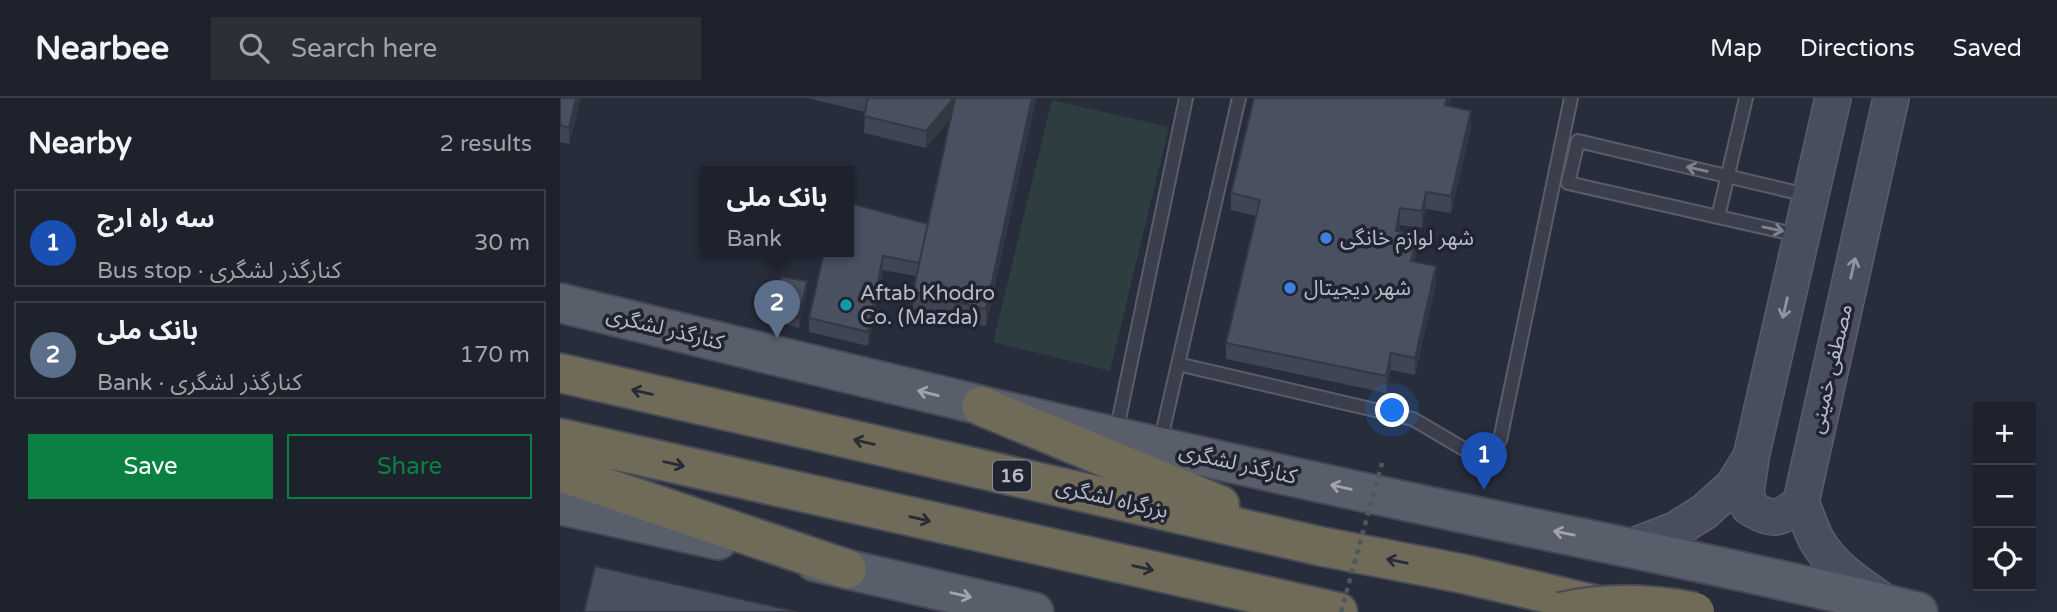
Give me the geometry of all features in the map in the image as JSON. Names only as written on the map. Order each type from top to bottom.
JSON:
[{"type":"highway","name":"بزرگراه لشگری","points":[[560,373],[1318,546],[1464,574],[1624,612]]},
{"type":"highway","points":[[981,406],[1318,546]]},
{"type":"highway","points":[[560,439],[1340,612]]},
{"type":"highway","points":[[560,472],[847,569]]},
{"type":"highway","points":[[1561,612],[1582,607],[1626,604],[1695,612]]},
{"type":"main road","points":[[1833,98],[1751,457],[1746,491],[1749,507],[1765,517],[1779,517],[1801,502],[1816,539],[1832,562],[1853,580],[1904,609]]},
{"type":"main road","name":"مصطفی خمینی","points":[[1801,502],[1891,98]]},
{"type":"main road","name":"کنارگذر لشگری","points":[[560,303],[1115,437],[1406,502],[1631,547],[1904,609]]},
{"type":"main road","points":[[1631,547],[1675,530],[1704,512],[1733,486],[1751,457]]},
{"type":"main road","points":[[570,512],[847,569],[1034,612]]},
{"type":"lane","points":[[1115,437],[1186,98]]},
{"type":"lane","points":[[1159,446],[1239,98]]},
{"type":"lane","points":[[1178,364],[1413,419],[1469,452],[1489,452],[1500,440],[1571,98]]},
{"type":"lane","points":[[1718,217],[1746,98]]},
{"type":"lane","points":[[1802,235],[1568,183],[1578,141],[1811,196]]},
{"type":"path","points":[[1340,612],[1382,463]]},
{"type":"shaded area","points":[[1052,100],[1169,127],[1110,371],[993,342]]},
{"type":"building","points":[[560,98],[576,98],[569,128],[560,125]]},
{"type":"building","points":[[868,98],[954,98],[926,131],[864,116]]},
{"type":"building","points":[[955,98],[1032,98],[986,309],[913,292]]},
{"type":"building","name":"شهر لوازم خانگی","points":[[1254,98],[1447,98],[1445,105],[1471,111],[1451,196],[1426,192],[1422,211],[1400,208],[1396,231],[1417,235],[1411,261],[1436,266],[1415,358],[1391,353],[1386,376],[1226,343],[1260,200],[1231,193]]},
{"type":"building","name":"Aftab Khodro Co. (Mazda)","points":[[854,204],[928,224],[919,263],[883,256],[868,332],[809,318],[823,257],[854,257]]},
{"type":"building","points":[[781,277],[807,281],[799,318],[785,314],[777,303]]},
{"type":"building","points":[[595,566],[798,612],[584,612]]},
{"type":"place","name":"شهر لوازم خانگی","points":[[1326,238]]},
{"type":"place","name":"شهر دیجیتال","points":[[1290,288]]},
{"type":"place","name":"Aftab Khodro Co. (Mazda)","points":[[846,305]]},
{"type":"place","name":"بانک ملی","points":[[777,338]]},
{"type":"place","name":"سه راه ارج","points":[[1484,490]]}]
